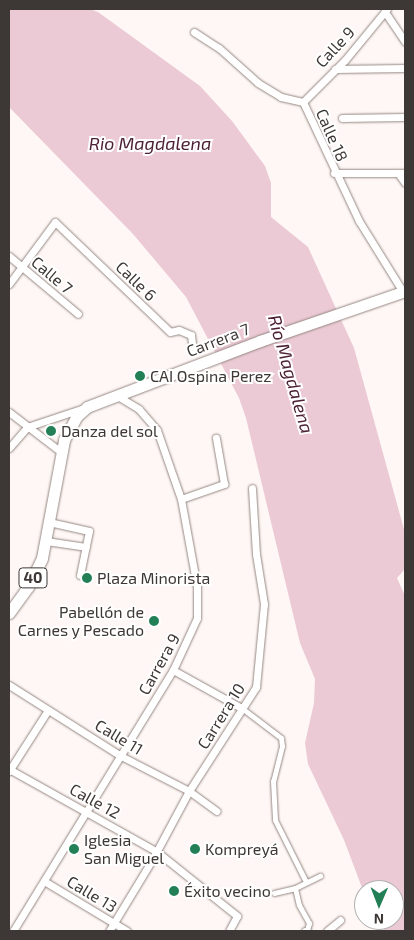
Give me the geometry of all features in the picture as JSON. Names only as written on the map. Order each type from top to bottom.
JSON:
[{"type":"main road","name":"Carrera 7","points":[[87,407],[260,341],[404,292]]},
{"type":"main road","name":"40","points":[[9,610],[36,573],[46,541],[61,452],[68,430],[87,407]]},
{"type":"street","points":[[386,10],[405,42]]},
{"type":"street","name":"Calle 9","points":[[303,102],[386,10]]},
{"type":"street","name":"Calle 18","points":[[194,32],[219,48],[258,83],[281,97],[303,102],[334,173],[404,292]]},
{"type":"street","points":[[334,69],[405,68]]},
{"type":"street","points":[[342,118],[405,117]]},
{"type":"street","points":[[334,173],[402,173],[405,183]]},
{"type":"street","name":"Calle 6","points":[[21,267],[56,222],[170,332],[179,330],[192,335],[193,351]]},
{"type":"street","name":"Calle 7","points":[[9,256],[78,314]]},
{"type":"street","points":[[9,284],[21,267]]},
{"type":"street","name":"Carrera 9","points":[[13,931],[173,670],[197,618],[197,587],[180,499],[157,430],[139,409],[117,396]]},
{"type":"street","points":[[9,448],[27,427],[87,407]]},
{"type":"street","points":[[9,412],[61,452]]},
{"type":"street","points":[[180,499],[224,484],[216,438]]},
{"type":"street","name":"Carrera 10","points":[[109,931],[189,791],[256,686],[264,604],[256,554],[252,488]]},
{"type":"street","points":[[49,522],[90,531],[80,575]]},
{"type":"street","points":[[46,541],[86,547]]},
{"type":"street","points":[[173,670],[243,709],[269,727],[280,738],[282,746],[273,781],[275,820],[306,882]]},
{"type":"street","name":"Calle 11","points":[[9,685],[121,756],[189,791],[217,811]]},
{"type":"street","points":[[9,770],[48,710]]},
{"type":"street","name":"Calle 12","points":[[9,770],[156,851],[239,914],[229,931]]},
{"type":"street","points":[[274,893],[295,888],[320,876]]},
{"type":"street","name":"Calle 13","points":[[44,881],[126,931]]},
{"type":"street","points":[[295,888],[299,906],[309,923],[306,931]]},
{"type":"street","points":[[326,931],[340,920]]},
{"type":"water","name":"Rio Magdalena","points":[[9,9],[90,9],[98,12],[200,86],[232,121],[265,166],[271,183],[271,217],[308,247],[354,348],[405,533],[405,569],[397,578],[405,596],[405,931],[384,930],[404,930],[404,880],[359,880],[344,840],[308,764],[305,743],[314,703],[315,679],[300,643],[246,418],[239,398],[186,297],[133,234],[9,107]]},
{"type":"place","name":"CAI Ospina Perez","points":[[140,376]]},
{"type":"place","name":"Danza del sol","points":[[51,431]]},
{"type":"place","name":"Plaza Minorista","points":[[87,578]]},
{"type":"place","name":"Pabellón de Carnes y Pescado","points":[[154,621]]},
{"type":"place","name":"Iglesia San Miguel","points":[[74,849]]},
{"type":"place","name":"Kompreyá","points":[[195,849]]},
{"type":"place","name":"Éxito vecino","points":[[174,891]]},
{"type":"water label","name":"Río Magdalena","points":[[291,374]]}]
